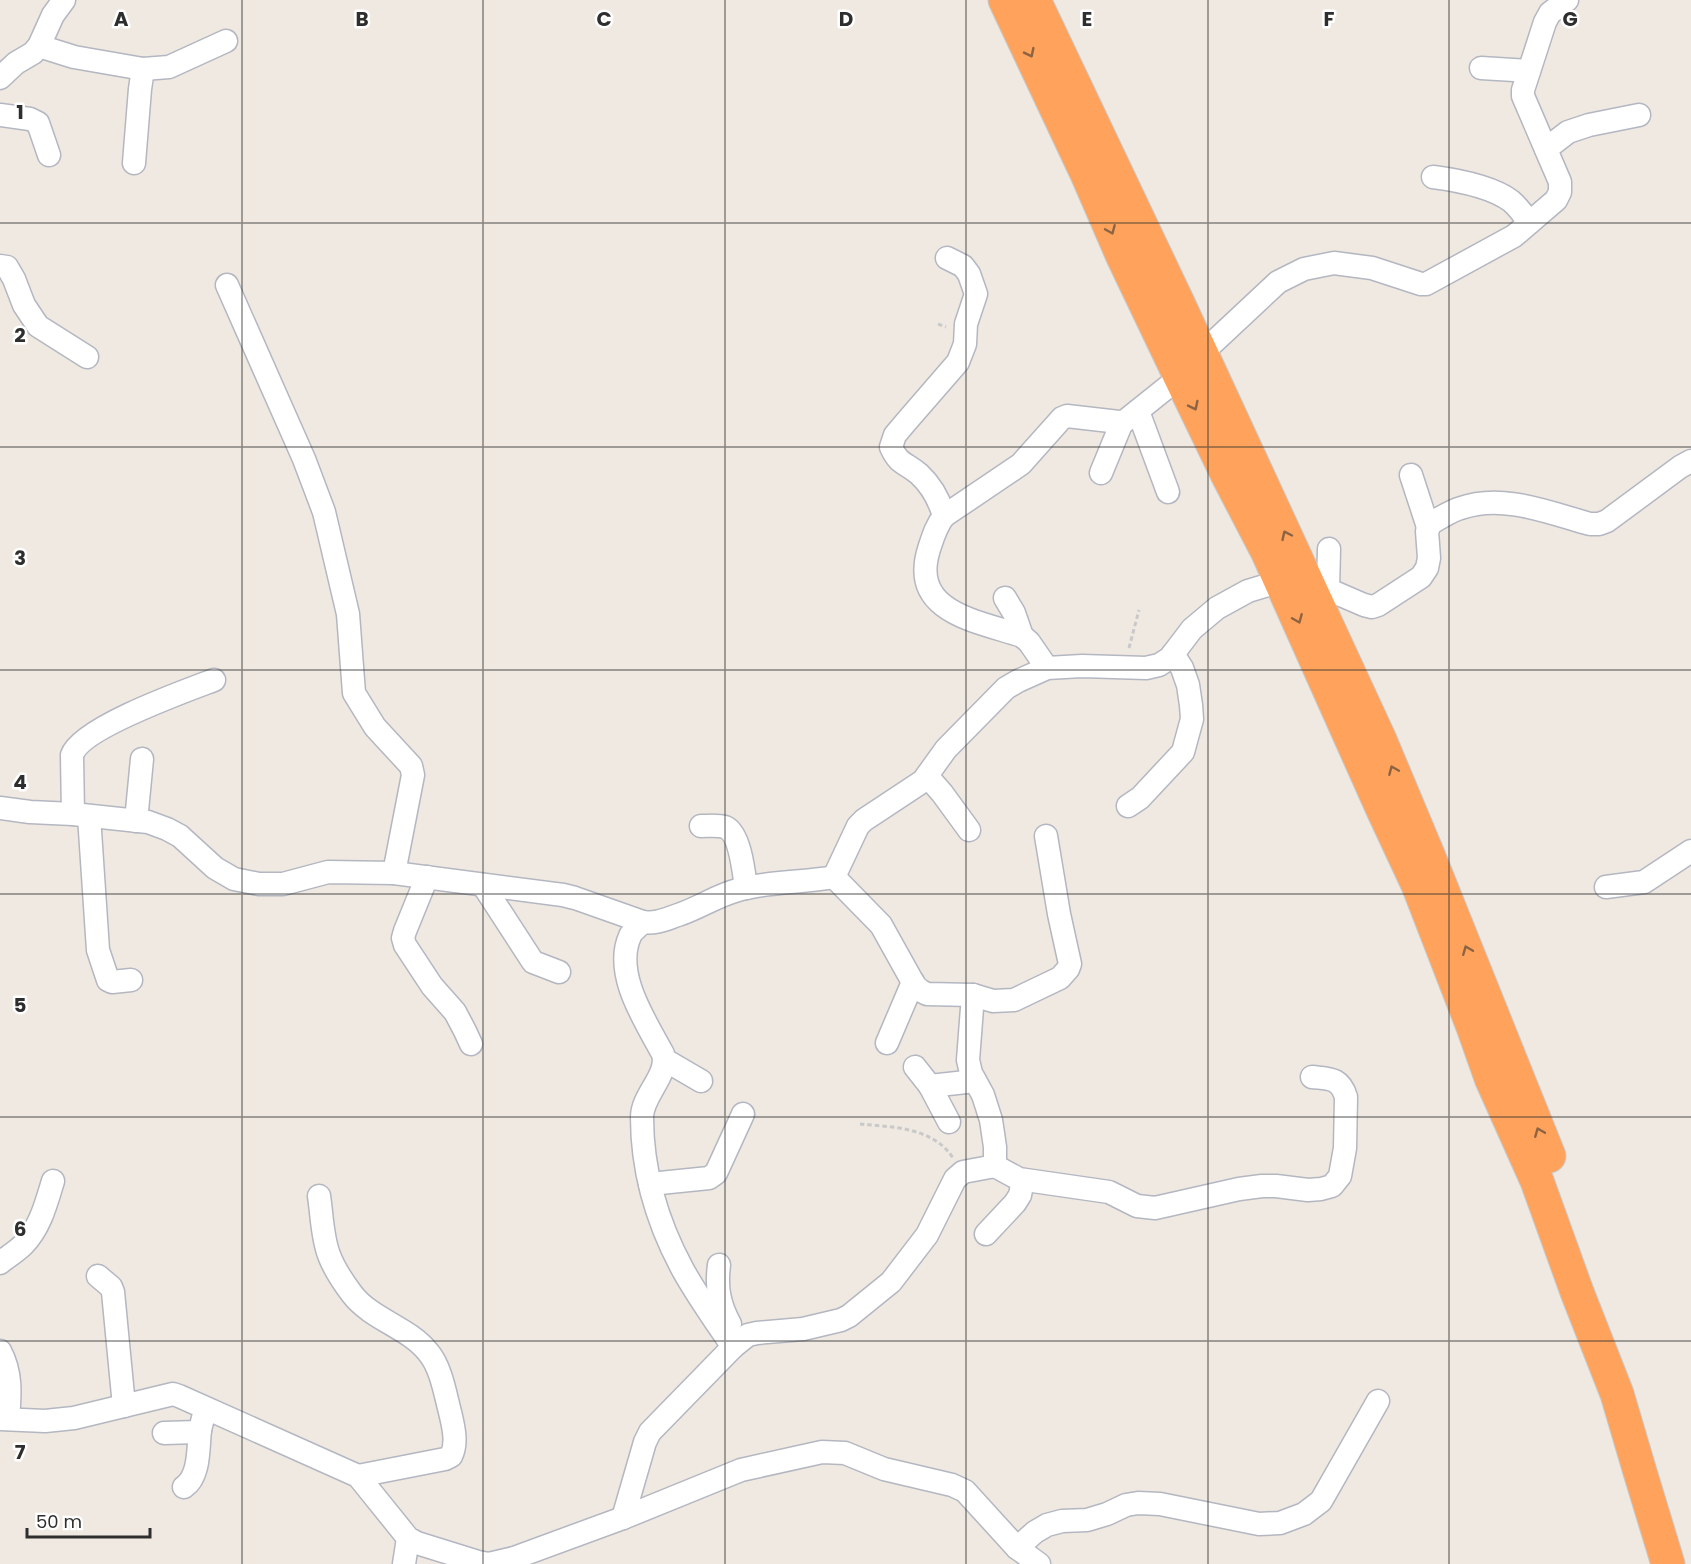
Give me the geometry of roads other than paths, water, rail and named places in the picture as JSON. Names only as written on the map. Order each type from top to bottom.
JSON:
[{"type":"highway","points":[[1005,0],[1087,174],[1123,257],[1191,365],[1305,583],[1380,740],[1430,857],[1543,1169],[1661,1472],[1688,1564]]},
{"type":"highway","points":[[1034,0],[1179,305],[1191,365]]},
{"type":"highway","points":[[1543,1169],[1577,1292],[1617,1394],[1668,1564]]},
{"type":"street","points":[[0,78],[39,46],[53,15],[64,0]]},
{"type":"street","points":[[1101,473],[1130,416],[1191,365],[1278,282],[1304,269],[1334,264],[1372,268],[1426,284],[1514,236],[1556,200],[1560,192],[1560,182],[1523,96],[1523,90],[1545,22],[1550,13],[1567,0]]},
{"type":"street","points":[[39,46],[74,57],[143,69],[169,67],[226,41]]},
{"type":"street","points":[[1481,68],[1529,71]]},
{"type":"street","points":[[134,164],[143,69]]},
{"type":"street","points":[[0,115],[30,119],[38,123],[48,155]]},
{"type":"street","points":[[1546,149],[1568,132],[1589,125],[1640,115]]},
{"type":"street","points":[[1433,177],[1458,181],[1509,199],[1529,223]]},
{"type":"street","points":[[944,516],[933,489],[908,465],[898,461],[891,447],[901,428],[958,362],[965,344],[966,324],[976,294],[969,274],[963,267],[946,258]]},
{"type":"street","points":[[0,266],[7,267],[24,305],[38,326],[87,357]]},
{"type":"street","points":[[228,285],[304,459],[324,512],[348,614],[354,693],[375,727],[411,766],[413,775],[394,873]]},
{"type":"street","points":[[1047,668],[1029,642],[1022,636],[956,614],[938,602],[927,584],[925,564],[937,525],[944,516],[1021,464],[1062,418],[1066,416],[1130,416]]},
{"type":"street","points":[[1130,416],[1168,492]]},
{"type":"street","points":[[1428,527],[1431,523],[1460,508],[1484,502],[1509,502],[1590,524],[1599,524],[1607,521],[1680,466],[1691,461]]},
{"type":"street","points":[[834,877],[858,826],[916,787],[927,776],[946,749],[1006,688],[1018,681],[1047,668],[1082,666],[1146,668],[1159,665],[1170,658],[1192,629],[1217,608],[1248,591],[1305,583],[1372,607],[1421,577],[1427,568],[1429,558],[1428,527],[1411,475]]},
{"type":"street","points":[[1305,583],[1329,549]]},
{"type":"street","points":[[1005,598],[1014,613],[1022,636]]},
{"type":"street","points":[[1128,806],[1140,798],[1183,752],[1192,719],[1191,705],[1188,684],[1173,654]]},
{"type":"street","points":[[131,980],[112,982],[108,980],[98,950],[72,755],[74,748],[92,734],[171,697],[214,680]]},
{"type":"street","points":[[136,821],[142,759]]},
{"type":"street","points":[[927,776],[969,830]]},
{"type":"street","points":[[0,808],[148,822],[180,836],[215,868],[234,879],[259,884],[283,884],[338,871],[394,873],[569,897],[652,924],[684,913],[736,890],[762,884],[811,882],[834,877]]},
{"type":"street","points":[[701,826],[725,827],[735,836],[744,867],[746,888]]},
{"type":"street","points":[[834,877],[881,925],[913,982],[921,991],[927,994],[973,995],[993,1002],[1014,1000],[1060,978],[1070,964],[1046,836]]},
{"type":"street","points":[[1606,887],[1644,882],[1691,851]]},
{"type":"street","points":[[427,877],[403,938],[405,945],[432,986],[455,1012],[471,1044]]},
{"type":"street","points":[[483,885],[534,962],[559,972]]},
{"type":"street","points":[[643,922],[630,934],[625,968],[632,995],[665,1060],[663,1070],[650,1092],[642,1114],[643,1140],[650,1184],[656,1211],[684,1272],[736,1344]]},
{"type":"street","points":[[887,1043],[913,982]]},
{"type":"street","points":[[973,995],[968,1060],[971,1073],[992,1120],[995,1147],[994,1166]]},
{"type":"street","points":[[665,1060],[701,1081]]},
{"type":"street","points":[[915,1066],[930,1086],[949,1122]]},
{"type":"street","points":[[623,1518],[650,1432],[736,1344],[748,1335],[803,1329],[849,1316],[891,1282],[927,1234],[955,1179],[963,1172],[994,1166],[1019,1179],[1109,1192],[1137,1206],[1155,1208],[1262,1186],[1321,1189],[1332,1186],[1340,1176],[1345,1148],[1346,1097],[1339,1082],[1312,1077]]},
{"type":"street","points":[[930,1086],[975,1081]]},
{"type":"street","points":[[650,1184],[709,1178],[716,1173],[743,1114]]},
{"type":"street","points":[[986,1234],[1015,1203],[1020,1195],[1023,1180]]},
{"type":"street","points":[[0,1263],[22,1246],[35,1231],[53,1181]]},
{"type":"street","points":[[319,1196],[328,1253],[354,1296],[375,1314],[421,1344],[430,1354],[444,1390],[455,1444],[451,1456],[444,1459],[358,1476]]},
{"type":"street","points":[[719,1265],[717,1282],[719,1299],[736,1344]]},
{"type":"street","points":[[98,1276],[111,1287],[113,1292],[124,1406]]},
{"type":"street","points":[[0,1351],[8,1371],[10,1385],[4,1419],[45,1421],[74,1418],[173,1394],[358,1476],[408,1538],[417,1543],[478,1562],[489,1564],[515,1561],[741,1470],[822,1452],[846,1453],[884,1469],[952,1485],[965,1491],[1017,1548],[1039,1564]]},
{"type":"street","points":[[1017,1548],[1047,1525],[1062,1521],[1087,1520],[1126,1505],[1138,1503],[1160,1504],[1259,1524],[1280,1523],[1304,1514],[1321,1501],[1378,1401]]},
{"type":"street","points":[[184,1487],[191,1482],[194,1475],[200,1430],[206,1407]]},
{"type":"street","points":[[164,1433],[194,1433],[200,1430]]},
{"type":"street","points":[[404,1564],[408,1538]]}]
